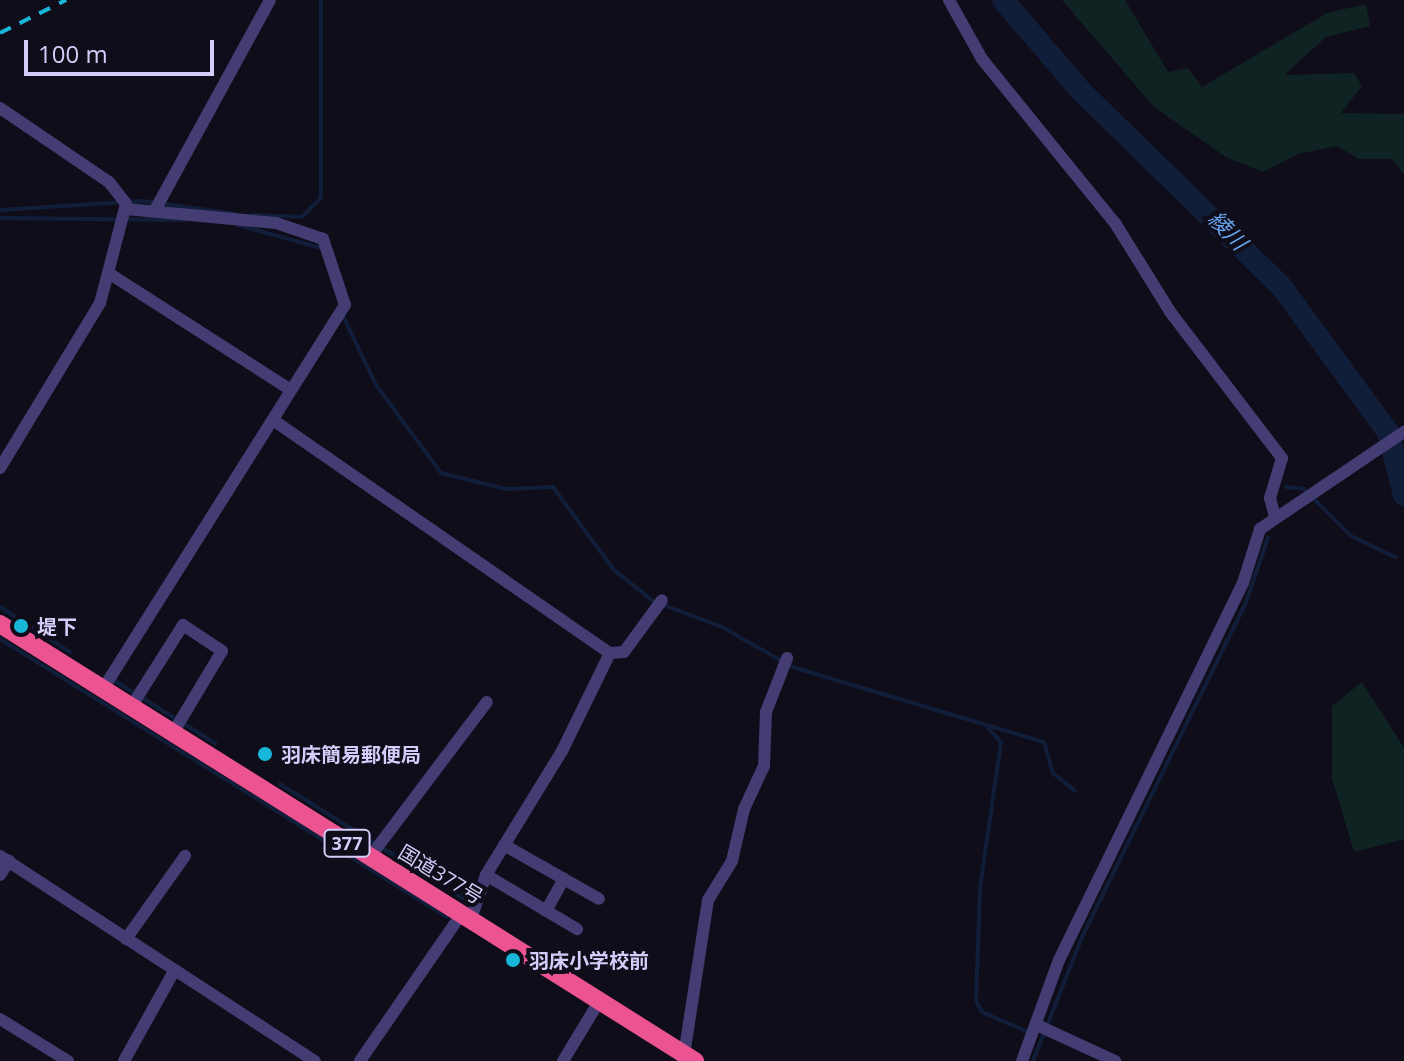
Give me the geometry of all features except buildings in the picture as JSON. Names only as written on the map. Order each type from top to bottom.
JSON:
[{"type":"highway","name":"国道377号","points":[[0,624],[103,689],[136,699],[376,849],[466,916],[690,1058]]},
{"type":"street","points":[[156,204],[270,0]]},
{"type":"street","points":[[949,0],[982,59],[1115,223],[1171,313],[1282,458],[1270,498],[1280,515]]},
{"type":"street","points":[[0,108],[125,209],[156,204],[276,223],[323,239],[339,307],[273,420],[103,689]]},
{"type":"street","points":[[0,468],[110,274],[125,209]]},
{"type":"street","points":[[110,274],[289,389]]},
{"type":"street","points":[[273,420],[610,653],[624,652],[660,603]]},
{"type":"street","points":[[1022,1061],[1043,1028],[1059,960],[1243,583],[1260,529],[1404,432]]},
{"type":"street","points":[[136,699],[183,625],[222,651],[178,725]]},
{"type":"street","points":[[360,1061],[466,916],[610,653]]},
{"type":"street","points":[[690,1058],[708,900],[732,861],[744,809],[764,766],[766,712],[785,662]]},
{"type":"street","points":[[376,849],[487,702]]},
{"type":"street","points":[[504,845],[599,899]]},
{"type":"street","points":[[126,939],[185,856]]},
{"type":"street","points":[[0,875],[5,858],[315,1061]]},
{"type":"street","points":[[486,875],[577,929]]},
{"type":"street","points":[[546,911],[564,879]]},
{"type":"street","points":[[124,1061],[174,971]]},
{"type":"street","points":[[563,1061],[600,1000]]},
{"type":"street","points":[[0,1019],[68,1061]]},
{"type":"street","points":[[1043,1028],[1115,1061]]},
{"type":"green space","points":[[1062,0],[1125,0],[1168,72],[1188,68],[1202,87],[1327,13],[1366,4],[1370,26],[1326,37],[1284,75],[1354,73],[1362,86],[1341,113],[1404,114],[1404,174],[1392,159],[1359,159],[1337,146],[1298,154],[1263,172],[1226,157],[1154,107]]},
{"type":"green space","points":[[1362,682],[1404,748],[1404,839],[1354,852],[1332,778],[1332,706]]},
{"type":"waterway","points":[[253,215],[302,217],[321,197],[321,0]]},
{"type":"waterway","name":"綾川","points":[[1003,0],[1081,91],[1281,286],[1388,432],[1404,495]]},
{"type":"waterway","points":[[0,210],[143,201],[236,214]]},
{"type":"waterway","points":[[0,218],[185,220]]},
{"type":"waterway","points":[[238,225],[321,248]]},
{"type":"waterway","points":[[343,316],[376,385],[441,473],[506,489],[553,487],[614,570],[653,601],[722,627],[792,667],[1044,742],[1053,773],[1075,791]]},
{"type":"waterway","points":[[1286,487],[1304,489],[1351,536],[1395,557]]},
{"type":"waterway","points":[[1033,1061],[1082,937],[1246,602],[1268,538]]},
{"type":"waterway","points":[[0,607],[70,652]]},
{"type":"waterway","points":[[0,639],[447,917]]},
{"type":"waterway","points":[[115,681],[215,743]]},
{"type":"waterway","points":[[988,728],[1001,742],[980,888],[976,1001],[982,1012],[1026,1031]]},
{"type":"waterway","points":[[280,784],[469,902]]},
{"type":"railway","points":[[0,33],[66,0]]},
{"type":"place","name":"堤下","points":[[21,626]]},
{"type":"place","name":"羽床簡易郵便局","points":[[265,754]]},
{"type":"place","name":"羽床小学校前","points":[[513,960]]}]
